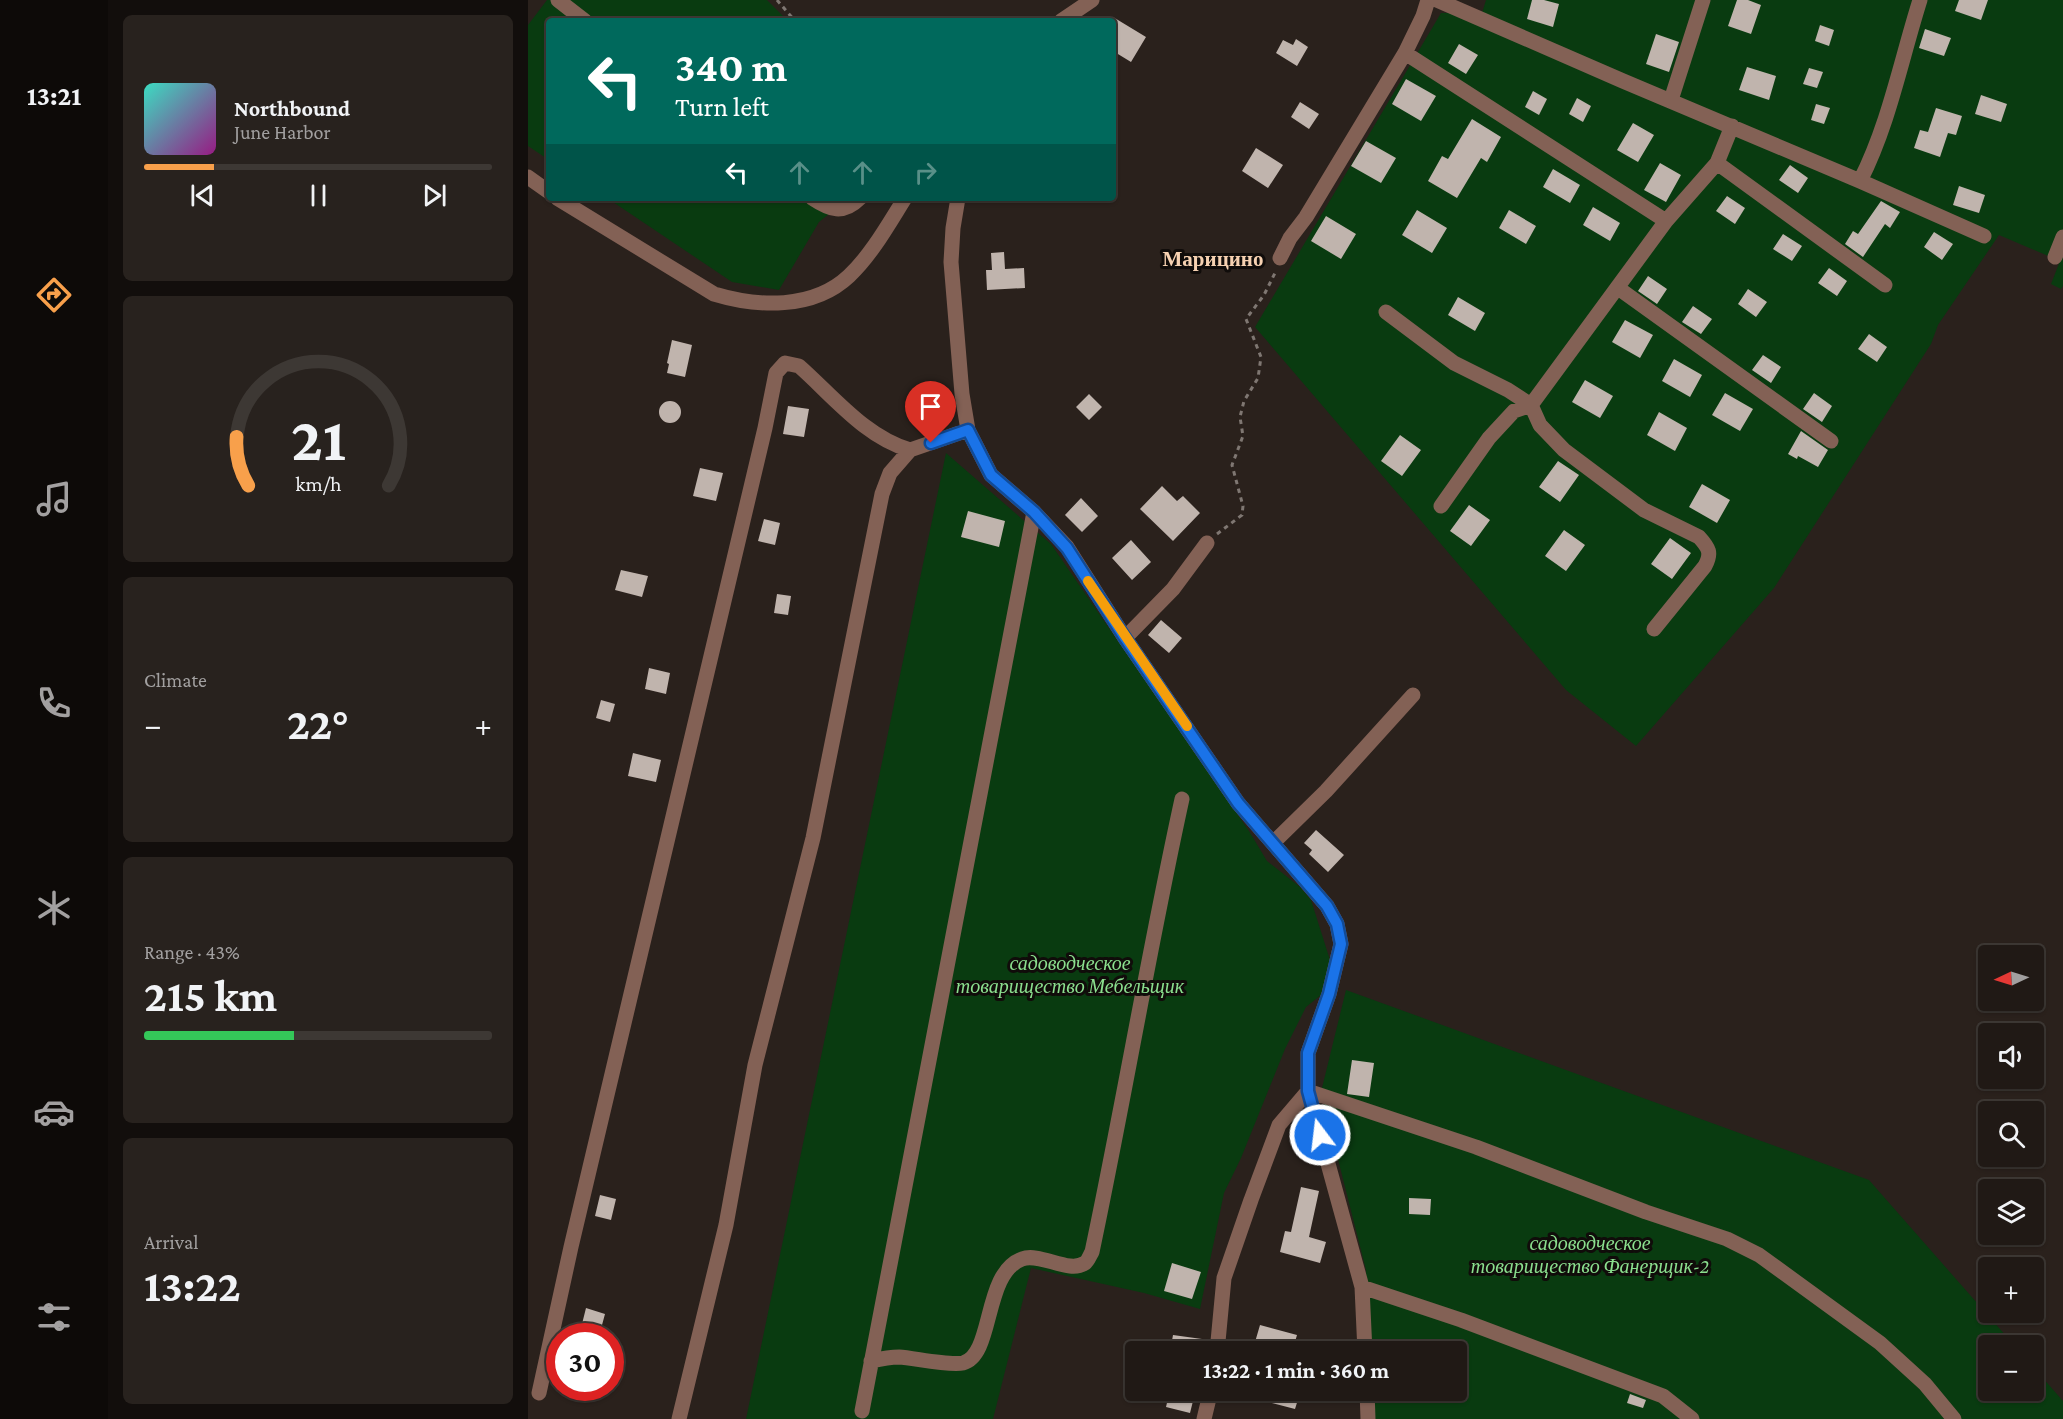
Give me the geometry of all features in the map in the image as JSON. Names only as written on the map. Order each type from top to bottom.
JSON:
[{"type":"street","points":[[558,0],[581,18]]},
{"type":"street","points":[[1065,18],[1092,0]]},
{"type":"street","points":[[1281,258],[1290,238],[1306,218],[1405,53],[1428,0]]},
{"type":"street","points":[[1437,0],[1984,236]]},
{"type":"street","points":[[1671,100],[1703,0]]},
{"type":"street","points":[[1860,181],[1872,158],[1883,127],[1920,0]]},
{"type":"street","points":[[1405,53],[1666,221]]},
{"type":"street","points":[[1440,506],[1502,424],[1514,411],[1532,405],[1666,221],[1716,163],[1732,126]]},
{"type":"street","points":[[1716,163],[1886,285]]},
{"type":"street","points":[[528,177],[546,190]]},
{"type":"street","points":[[562,201],[714,294],[738,301],[761,304],[798,301],[828,292],[849,276],[878,241],[903,201]]},
{"type":"street","points":[[817,201],[828,208],[843,209],[855,201]]},
{"type":"street","points":[[958,201],[951,262],[952,297],[962,394],[968,430],[991,475],[1034,512],[1067,548],[1125,638],[1238,803],[1327,906],[1337,924],[1341,944],[1329,994],[1308,1053],[1308,1091],[1362,1287],[1364,1341]]},
{"type":"street","points":[[2055,257],[2063,237]]},
{"type":"street","points":[[1618,288],[1831,441]]},
{"type":"street","points":[[1386,312],[1454,363],[1508,390],[1532,405],[1540,425],[1564,450],[1644,510],[1699,537],[1710,551],[1709,558],[1654,629]]},
{"type":"street","points":[[539,1393],[571,1247],[765,428],[776,373],[785,363],[800,366],[875,435],[892,445],[910,450]]},
{"type":"street","points":[[679,1419],[726,1225],[755,1065],[813,838],[882,494],[890,473],[910,450],[968,430]]},
{"type":"street","points":[[862,1411],[1034,512]]},
{"type":"street","points":[[1125,638],[1173,589],[1207,543]]},
{"type":"street","points":[[1273,843],[1326,791],[1413,695]]},
{"type":"street","points":[[871,1361],[896,1357],[963,1363],[974,1356],[1007,1268],[1023,1258],[1035,1258],[1075,1267],[1085,1263],[1092,1252],[1156,920],[1182,799]]},
{"type":"street","points":[[1218,1341],[1224,1278],[1251,1200],[1279,1125],[1308,1091]]},
{"type":"street","points":[[1308,1091],[1476,1148],[1646,1212],[1727,1239],[1758,1255],[1880,1343],[1925,1384],[1954,1419]]},
{"type":"street","points":[[1362,1287],[1461,1320],[1663,1396],[1692,1419]]},
{"type":"street","points":[[1204,1419],[1208,1401]]},
{"type":"street","points":[[1367,1401],[1368,1419]]},
{"type":"path","points":[[777,0],[792,18]]},
{"type":"path","points":[[1207,543],[1242,515],[1243,506],[1232,465],[1243,436],[1240,417],[1244,401],[1258,378],[1261,357],[1246,319],[1264,295],[1281,258]]},
{"type":"green space","points":[[547,0],[767,0],[785,18],[546,18],[546,158],[528,146],[528,25]]},
{"type":"green space","points":[[1486,0],[2063,0],[2063,286],[2061,289],[2051,284],[2060,261],[1999,235],[1938,325],[1931,344],[1774,588],[1636,746],[1566,690],[1255,327],[1441,13],[1482,13]]},
{"type":"green space","points":[[611,201],[845,201],[819,222],[779,290],[732,282]]},
{"type":"green space","name":"садоводческое товарищество Мебельщик","points":[[946,453],[1051,544],[1249,831],[1267,861],[1300,887],[1311,900],[1330,960],[1321,995],[1306,1007],[1285,1049],[1241,1158],[1224,1193],[1200,1309],[1144,1293],[1031,1268],[993,1419],[746,1419]]},
{"type":"green space","name":"садоводческое товарищество Фанерщик-2","points":[[1346,990],[1869,1180],[1978,1304],[1978,1323],[1995,1323],[2005,1335],[1978,1335],[1978,1401],[2044,1401],[2044,1379],[2063,1401],[2063,1419],[1370,1419],[1369,1401],[1467,1401],[1467,1341],[1368,1341],[1366,1270],[1321,1092]]},
{"type":"building","points":[[1532,0],[1559,4],[1553,27],[1527,19]]},
{"type":"building","points":[[1737,0],[1748,0],[1761,5],[1751,34],[1728,26]]},
{"type":"building","points":[[1959,0],[1988,0],[1981,20],[1955,11]]},
{"type":"building","points":[[1116,19],[1146,37],[1131,62],[1116,53]]},
{"type":"building","points":[[1820,25],[1834,30],[1829,46],[1815,41]]},
{"type":"building","points":[[1925,29],[1951,38],[1944,56],[1919,48]]},
{"type":"building","points":[[1656,34],[1679,42],[1669,72],[1646,64]]},
{"type":"building","points":[[1296,39],[1308,47],[1297,66],[1276,53],[1283,40],[1293,45]]},
{"type":"building","points":[[1459,44],[1478,55],[1466,74],[1448,63]]},
{"type":"building","points":[[1747,67],[1776,76],[1769,100],[1739,90]]},
{"type":"building","points":[[1809,68],[1823,72],[1817,88],[1803,84]]},
{"type":"building","points":[[1406,79],[1436,96],[1421,121],[1392,104]]},
{"type":"building","points":[[1533,91],[1547,99],[1539,115],[1525,107]]},
{"type":"building","points":[[1981,95],[2007,104],[2001,122],[1975,114]]},
{"type":"building","points":[[1577,98],[1591,106],[1583,122],[1569,114]]},
{"type":"building","points":[[1300,102],[1319,114],[1309,129],[1291,117]]},
{"type":"building","points":[[1816,104],[1830,108],[1824,124],[1811,120]]},
{"type":"building","points":[[1936,108],[1962,116],[1956,135],[1948,133],[1940,157],[1914,148],[1920,130],[1928,132]]},
{"type":"building","points":[[1472,119],[1501,137],[1487,162],[1481,158],[1457,198],[1428,181],[1442,156],[1448,159]]},
{"type":"building","points":[[1633,123],[1654,135],[1638,162],[1617,150]]},
{"type":"building","points":[[1366,141],[1396,158],[1381,183],[1351,166]]},
{"type":"building","points":[[1256,148],[1283,165],[1268,188],[1242,171]]},
{"type":"building","points":[[1660,163],[1681,175],[1666,202],[1644,190]]},
{"type":"building","points":[[1790,165],[1808,178],[1798,193],[1779,180]]},
{"type":"building","points":[[1553,169],[1580,185],[1570,203],[1543,187]]},
{"type":"building","points":[[1959,186],[1985,195],[1979,213],[1953,205]]},
{"type":"building","points":[[1727,196],[1745,208],[1735,224],[1716,211]]},
{"type":"building","points":[[1881,201],[1900,212],[1890,228],[1885,224],[1863,257],[1845,244],[1853,231],[1858,234]]},
{"type":"building","points":[[1593,207],[1620,223],[1610,241],[1583,225]]},
{"type":"building","points":[[1417,210],[1447,228],[1432,253],[1402,235]]},
{"type":"building","points":[[1509,210],[1536,226],[1526,244],[1499,228]]},
{"type":"building","points":[[1326,216],[1356,234],[1341,259],[1311,241]]},
{"type":"building","points":[[1934,232],[1953,244],[1942,260],[1924,247]]},
{"type":"building","points":[[1783,234],[1802,246],[1792,261],[1773,249]]},
{"type":"building","points":[[1004,252],[1005,269],[1024,268],[1025,288],[987,290],[986,270],[992,270],[991,253]]},
{"type":"building","points":[[1829,268],[1847,281],[1837,296],[1818,283]]},
{"type":"building","points":[[1648,276],[1667,289],[1657,304],[1638,291]]},
{"type":"building","points":[[1748,289],[1767,302],[1756,317],[1738,304]]},
{"type":"building","points":[[1458,297],[1485,313],[1475,331],[1448,315]]},
{"type":"building","points":[[1693,306],[1712,319],[1701,334],[1682,322]]},
{"type":"building","points":[[1625,320],[1653,335],[1640,358],[1612,342]]},
{"type":"building","points":[[1869,334],[1887,347],[1877,362],[1858,349]]},
{"type":"building","points":[[672,340],[692,345],[685,377],[667,373]]},
{"type":"building","points":[[1763,355],[1781,367],[1771,383],[1752,370]]},
{"type":"building","points":[[1674,359],[1702,375],[1690,397],[1662,381]]},
{"type":"building","points":[[1585,380],[1613,396],[1600,418],[1572,402]]},
{"type":"building","points":[[1725,393],[1753,409],[1740,431],[1712,415]]},
{"type":"building","points":[[1814,393],[1832,406],[1822,422],[1803,409]]},
{"type":"building","points":[[1089,394],[1102,407],[1089,420],[1076,407]]},
{"type":"building","points":[[670,401],[680,408],[681,412],[674,422],[670,423],[660,416],[659,412],[666,402]]},
{"type":"building","points":[[788,406],[809,409],[804,437],[783,434]]},
{"type":"building","points":[[1659,412],[1687,428],[1675,451],[1647,435]]},
{"type":"building","points":[[1801,431],[1828,450],[1818,467],[1798,456],[1797,459],[1788,454]]},
{"type":"building","points":[[1400,435],[1421,450],[1402,476],[1381,461]]},
{"type":"building","points":[[1558,461],[1579,475],[1560,502],[1539,487]]},
{"type":"building","points":[[700,468],[723,473],[716,501],[693,496]]},
{"type":"building","points":[[1702,484],[1730,500],[1717,523],[1689,507]]},
{"type":"building","points":[[1162,486],[1177,501],[1183,496],[1200,513],[1173,541],[1140,509]]},
{"type":"building","points":[[1081,498],[1098,516],[1082,532],[1065,515]]},
{"type":"building","points":[[1469,505],[1490,520],[1471,546],[1450,531]]},
{"type":"building","points":[[968,511],[1005,521],[999,547],[961,537]]},
{"type":"building","points":[[764,519],[780,523],[775,545],[758,541]]},
{"type":"building","points":[[1564,530],[1585,545],[1566,571],[1545,556]]},
{"type":"building","points":[[1670,538],[1691,553],[1672,579],[1651,564]]},
{"type":"building","points":[[1131,540],[1151,562],[1132,580],[1112,558]]},
{"type":"building","points":[[621,570],[648,576],[642,597],[615,590]]},
{"type":"building","points":[[777,594],[791,596],[788,615],[774,613]]},
{"type":"building","points":[[1161,620],[1182,638],[1169,653],[1148,635]]},
{"type":"building","points":[[649,668],[670,673],[666,694],[645,689]]},
{"type":"building","points":[[601,700],[615,704],[610,722],[596,718]]},
{"type":"building","points":[[633,753],[661,760],[656,782],[628,776]]},
{"type":"building","points":[[1316,830],[1344,855],[1328,872],[1309,854],[1312,850],[1304,843]]},
{"type":"building","points":[[1352,1060],[1374,1063],[1369,1097],[1347,1094]]},
{"type":"building","points":[[1301,1187],[1319,1191],[1309,1237],[1326,1242],[1320,1263],[1280,1252],[1285,1231],[1291,1232]]},
{"type":"building","points":[[600,1195],[616,1199],[611,1220],[595,1216]]},
{"type":"building","points":[[1409,1198],[1431,1199],[1430,1215],[1409,1214]]},
{"type":"building","points":[[1172,1263],[1201,1272],[1192,1299],[1164,1291]]},
{"type":"building","points":[[586,1308],[605,1314],[603,1323],[582,1323]]},
{"type":"building","points":[[1260,1325],[1297,1335],[1295,1341],[1255,1341]]},
{"type":"building","points":[[1173,1335],[1202,1339],[1202,1341],[1172,1341]]},
{"type":"building","points":[[1630,1394],[1646,1400],[1643,1408],[1627,1403]]},
{"type":"building","points":[[1167,1401],[1193,1401],[1190,1413],[1166,1407]]},
{"type":"building","points":[[1264,1401],[1298,1401],[1295,1409]]},
{"type":"slow traffic","points":[[1088,581],[1187,726]]},
{"type":"district","name":"Марицино","points":[[1213,259]]},
{"type":"route","points":[[931,443],[968,430],[991,475],[1034,512],[1067,548],[1125,638],[1158,683],[1238,803],[1327,906],[1337,924],[1341,944],[1329,994],[1308,1053],[1308,1091],[1320,1135]]}]
